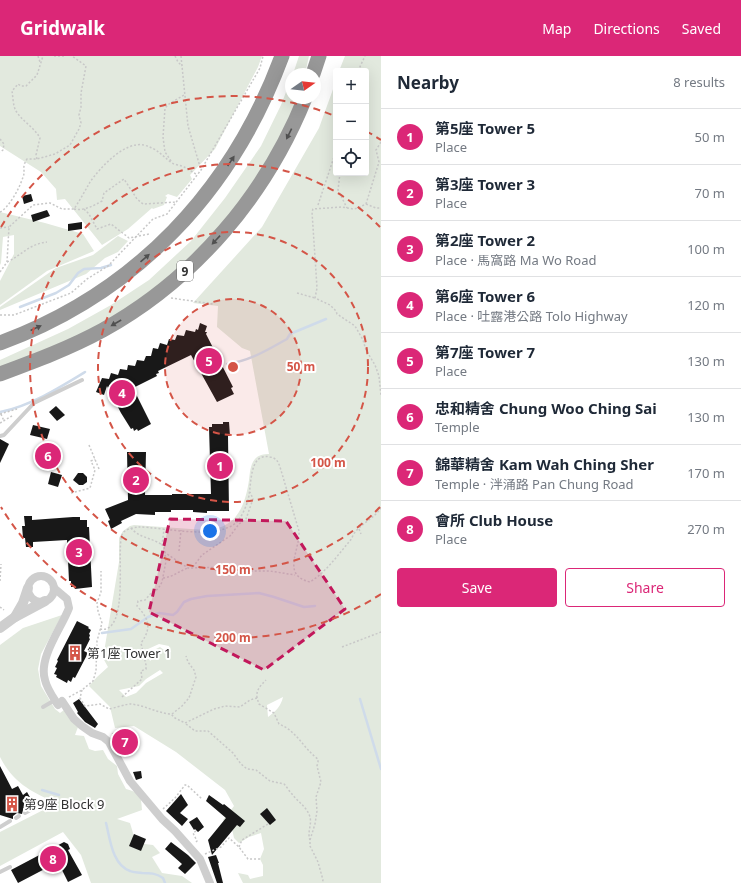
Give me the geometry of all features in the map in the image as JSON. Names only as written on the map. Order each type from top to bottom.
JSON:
[{"type":"highway","points":[[0,343],[49,322],[93,297],[135,267],[173,232],[199,204],[238,150],[260,110],[282,56]]},
{"type":"highway","points":[[315,68],[319,56]]},
{"type":"highway","name":"9","points":[[0,374],[58,352],[104,330],[136,310],[188,269],[222,233],[252,196],[281,150],[302,104]]},
{"type":"street","points":[[15,617],[23,603],[32,580],[39,576],[51,580],[54,588],[67,599],[69,605],[68,611],[46,657],[43,667],[45,682],[74,719],[92,733],[106,740],[130,781],[162,819],[177,832],[200,859],[210,883]]},
{"type":"street","points":[[28,588],[30,596],[33,599],[37,601],[45,601]]},
{"type":"street","points":[[0,628],[15,617],[52,596],[54,588]]},
{"type":"lane","points":[[0,436],[4,435],[34,403],[82,380]]},
{"type":"lane","points":[[43,707],[59,700]]},
{"type":"lane","points":[[26,813],[40,805]]},
{"type":"lane","points":[[0,827],[10,821]]},
{"type":"lane","points":[[0,872],[10,867]]},
{"type":"path","points":[[38,56],[40,62]]},
{"type":"path","points":[[37,159],[36,155],[40,138],[15,110],[12,91],[18,84],[20,86],[26,86],[37,75],[43,56]]},
{"type":"path","points":[[54,56],[64,56]]},
{"type":"path","points":[[0,212],[4,210],[9,203],[24,176],[23,164],[27,159],[37,159],[54,154],[70,145],[79,129],[81,123],[79,115],[81,100],[80,93],[86,66],[72,56]]},
{"type":"path","points":[[175,56],[182,66]]},
{"type":"path","points":[[181,56],[188,126],[201,170]]},
{"type":"path","points":[[0,315],[14,315],[71,293],[87,279],[108,266],[153,219],[167,214],[201,170],[260,68],[263,56]]},
{"type":"path","points":[[359,68],[365,56]]},
{"type":"path","points":[[173,164],[165,152],[163,137],[165,108],[184,94]]},
{"type":"path","points":[[0,139],[4,144],[3,150],[0,152]]},
{"type":"path","points":[[315,298],[316,288],[313,208],[358,208],[366,204],[379,162],[376,150],[381,142]]},
{"type":"path","points":[[74,209],[91,181],[121,151],[129,146],[144,146],[160,152],[173,164],[182,166],[197,175]]},
{"type":"path","points":[[318,205],[333,162]]},
{"type":"path","points":[[340,176],[338,190],[347,208]]},
{"type":"path","points":[[8,262],[10,228],[33,205],[50,203],[62,209],[84,209],[102,201],[104,193],[124,179],[143,204],[177,202]]},
{"type":"path","points":[[366,204],[376,208],[381,208]]},
{"type":"path","points":[[84,209],[89,214],[97,229],[111,224],[129,238],[148,234]]},
{"type":"path","points":[[0,228],[10,228]]},
{"type":"path","points":[[0,272],[8,262],[18,258],[30,246],[47,242]]},
{"type":"path","points":[[297,293],[315,298],[330,305],[336,310],[337,314],[354,326],[363,340],[366,350],[375,365],[379,376],[381,396]]},
{"type":"path","points":[[169,298],[213,304]]},
{"type":"path","points":[[0,423],[17,413],[17,409],[1,414],[3,420]]},
{"type":"path","points":[[89,445],[99,469]]},
{"type":"path","points":[[100,629],[104,630],[114,624],[117,616],[121,573],[120,552],[122,535],[131,528],[144,527],[213,532],[229,527],[242,515],[248,502],[255,463],[262,457],[268,456],[277,460],[280,467],[299,531],[299,540],[293,565],[296,575],[302,580],[310,582],[317,578],[335,561],[351,540],[355,531],[376,515],[381,508]]},
{"type":"path","points":[[71,493],[90,488],[95,470],[91,461],[95,459]]},
{"type":"path","points":[[193,567],[202,555],[230,536],[239,524],[246,519],[253,498],[250,492]]},
{"type":"path","points":[[131,528],[136,533],[162,545]]},
{"type":"path","points":[[122,697],[142,679],[141,671],[146,669],[141,643],[146,637],[148,621],[137,606],[138,601],[144,600],[152,592],[158,589],[163,578],[166,561],[162,545],[164,529]]},
{"type":"path","points":[[359,529],[361,534]]},
{"type":"path","points":[[179,551],[181,530]]},
{"type":"path","points":[[164,552],[188,568]]},
{"type":"path","points":[[0,581],[1,564]]},
{"type":"path","points":[[163,578],[172,576],[181,570],[193,567],[231,567],[251,571],[270,571],[296,575]]},
{"type":"path","points":[[59,700],[82,690],[92,681],[96,671],[97,641],[102,623],[97,603],[100,592],[101,570]]},
{"type":"path","points":[[0,607],[4,610]]},
{"type":"path","points":[[342,647],[381,632]]},
{"type":"path","points":[[82,690],[80,698],[85,706],[100,704],[109,709],[120,708],[129,704],[146,707],[161,714],[171,714],[182,706],[189,698],[196,677],[194,670],[188,662],[186,656]]},
{"type":"path","points":[[266,680],[258,688],[256,693],[259,704],[274,713],[279,724],[296,734],[308,752],[318,759],[317,766],[321,782],[316,797],[317,811],[310,846],[318,862],[323,880],[322,883]]},
{"type":"path","points":[[185,723],[214,708],[225,706],[240,707],[250,700],[257,698]]},
{"type":"path","points":[[171,714],[195,731],[208,731],[233,753],[241,764],[247,769],[256,770],[270,781],[284,784],[292,796],[306,809],[310,817],[308,835],[310,840]]},
{"type":"path","points":[[106,740],[126,729]]},
{"type":"path","points":[[159,813],[173,800],[185,785],[187,785],[202,799]]},
{"type":"path","points":[[179,793],[182,796]]},
{"type":"path","points":[[239,847],[242,840],[268,824]]},
{"type":"path","points":[[204,855],[207,852],[221,847],[229,838],[239,847],[248,860],[262,859]]},
{"type":"highlighted area","points":[[170,519],[286,521],[345,609],[264,670],[149,612]]},
{"type":"shaded area","points":[[0,56],[262,56],[258,67],[215,149],[190,175],[192,179],[177,197],[168,194],[165,196],[167,197],[164,205],[153,209],[152,208],[128,229],[102,245],[65,199],[57,200],[56,189],[41,172],[0,146]]},
{"type":"shaded area","points":[[299,56],[309,56],[306,68],[295,68]]},
{"type":"shaded area","points":[[345,56],[381,56],[381,883],[243,883],[238,873],[248,875],[250,879],[263,876],[263,865],[260,859],[264,849],[261,833],[249,837],[239,843],[234,838],[232,829],[223,820],[234,806],[225,790],[176,752],[134,726],[115,728],[110,707],[89,686],[108,667],[103,658],[119,562],[119,538],[123,531],[134,525],[205,530],[216,529],[224,526],[237,515],[245,499],[250,469],[253,461],[259,456],[269,454],[250,351],[242,348],[217,327],[218,306],[193,303],[262,227],[319,128],[333,89],[333,176],[369,176],[369,68],[340,68]],"holes":[[[159,644],[169,646],[171,652],[167,652],[160,647],[156,649],[158,654],[150,661],[149,658],[147,659],[145,654],[148,649]],[[160,670],[163,673],[146,683],[136,693],[126,697],[119,690],[139,686],[146,679]],[[283,697],[278,708],[268,717],[267,705]]]},
{"type":"shaded area","points":[[285,95],[285,104],[295,104],[284,130],[268,161],[227,219],[203,246],[177,271],[149,293],[107,322],[62,343],[0,368],[0,360],[68,329],[111,305],[149,280],[191,241],[225,198],[261,146]]},
{"type":"shaded area","points":[[0,212],[83,234],[94,251],[47,271],[0,305],[0,281],[14,254],[14,235],[3,237],[0,265]]},
{"type":"shaded area","points":[[118,236],[128,241],[118,252],[105,258],[86,274],[0,310],[0,307],[56,268],[93,255]]},
{"type":"shaded area","points":[[62,615],[41,654],[38,669],[41,686],[55,709],[60,713],[64,710],[78,727],[75,735],[84,736],[89,749],[95,751],[103,750],[108,759],[117,766],[118,774],[126,789],[135,792],[139,796],[142,810],[117,819],[130,823],[136,843],[153,845],[160,853],[152,857],[162,873],[182,876],[192,883],[91,883],[81,855],[63,832],[0,866],[0,832],[57,803],[24,786],[11,774],[0,757],[0,645],[23,628]]},
{"type":"building","points":[[31,194],[33,201],[24,204],[22,196]]},
{"type":"building","points":[[47,210],[50,216],[33,222],[31,215]]},
{"type":"building","points":[[82,222],[82,229],[68,231],[68,224]]},
{"type":"building","points":[[200,323],[207,326],[205,332],[207,332],[206,334],[233,387],[231,388],[234,394],[217,402],[191,355],[158,371],[159,373],[156,374],[157,376],[133,388],[151,424],[138,431],[137,429],[134,431],[133,428],[131,429],[121,413],[107,386],[104,395],[96,392],[102,378],[109,379],[111,373],[118,375],[120,369],[127,370],[128,365],[135,366],[137,360],[144,361],[146,356],[151,356],[153,348],[158,349],[160,343],[167,345],[169,339],[175,340],[177,335],[184,336],[186,330],[195,332],[196,329],[198,330]]},
{"type":"building","points":[[56,406],[65,415],[57,421],[49,412]]},
{"type":"building","points":[[223,422],[229,422],[230,436],[228,436],[229,511],[207,511],[207,513],[193,512],[193,510],[171,510],[171,512],[155,512],[155,515],[136,514],[121,521],[122,523],[111,529],[108,521],[110,520],[105,509],[128,500],[127,452],[146,452],[145,495],[211,494],[209,427],[212,427],[212,424],[223,424]]},
{"type":"building","points":[[33,425],[50,429],[47,439],[30,435]]},
{"type":"building","points":[[0,439],[9,444],[0,463]]},
{"type":"building","points":[[51,472],[62,475],[58,487],[48,484]]},
{"type":"building","points":[[78,473],[83,473],[87,477],[87,482],[83,485],[79,485],[73,480]]},
{"type":"building","points":[[24,516],[32,516],[32,520],[80,517],[80,520],[87,520],[87,527],[89,527],[92,587],[75,589],[74,587],[71,587],[71,581],[69,581],[67,540],[33,542],[33,547],[26,547],[25,538],[23,538],[22,526],[25,526]]},
{"type":"building","name":"第1座 Tower 1","points":[[77,621],[89,627],[88,628],[91,630],[89,634],[90,639],[84,651],[88,653],[75,678],[73,677],[71,682],[68,680],[67,683],[56,677],[57,675],[54,674],[57,668],[55,667],[58,661],[57,660]]},
{"type":"building","points":[[79,699],[98,724],[95,728],[85,722],[77,713],[78,712],[73,703]]},
{"type":"building","name":"第9座 Block 9","points":[[0,766],[12,789],[18,786],[23,795],[27,792],[31,799],[25,802],[22,814],[17,813],[13,816],[13,819],[0,815]]},
{"type":"building","points":[[141,771],[142,778],[136,780],[133,772]]},
{"type":"building","points":[[181,794],[188,805],[180,813],[188,819],[182,826],[166,811]]},
{"type":"building","points":[[209,795],[223,805],[224,804],[245,821],[240,827],[237,825],[212,855],[208,840],[226,818],[206,801]]},
{"type":"building","points":[[267,808],[276,820],[270,825],[260,814]]},
{"type":"building","points":[[197,817],[204,827],[198,832],[195,829],[194,830],[189,822]]},
{"type":"building","points":[[134,834],[146,839],[141,851],[129,846]]},
{"type":"building","points":[[64,842],[68,844],[70,849],[68,850],[82,875],[68,882],[58,862],[18,883],[11,870]]},
{"type":"building","points":[[171,842],[196,863],[185,874],[178,868],[182,864],[165,849]]},
{"type":"building","points":[[216,855],[223,883],[217,883],[208,857]]},
{"type":"waterway","points":[[20,307],[56,293],[69,285],[78,273],[84,269],[101,268],[111,265]]},
{"type":"waterway","points":[[227,364],[235,363],[258,354],[287,339],[290,334],[326,319]]},
{"type":"waterway","points":[[0,412],[33,401],[85,372]]},
{"type":"waterway","points":[[102,633],[131,629],[148,617],[159,613],[173,615],[184,602],[207,596],[259,593],[304,607],[315,606]]},
{"type":"waterway","points":[[360,699],[381,769]]},
{"type":"waterway","points":[[42,790],[59,795]]},
{"type":"waterway","points":[[106,823],[113,850],[119,863],[124,868],[132,872],[158,875],[163,878],[165,883]]},
{"type":"place","name":"第7座 Tower 7","points":[[209,361]]},
{"type":"place","name":"第6座 Tower 6","points":[[122,393]]},
{"type":"place","name":"忠和精舍 Chung Woo Ching Sai","points":[[48,456]]},
{"type":"place","name":"第5座 Tower 5","points":[[220,466]]},
{"type":"place","name":"第3座 Tower 3","points":[[136,480]]},
{"type":"place","name":"第2座 Tower 2","points":[[79,552]]},
{"type":"place","name":"第1座 Tower 1","points":[[75,653]]},
{"type":"place","name":"錦華精舍 Kam Wah Ching Sher","points":[[125,742]]},
{"type":"place","name":"第9座 Block 9","points":[[12,804]]},
{"type":"place","name":"會所 Club House","points":[[53,859]]}]
